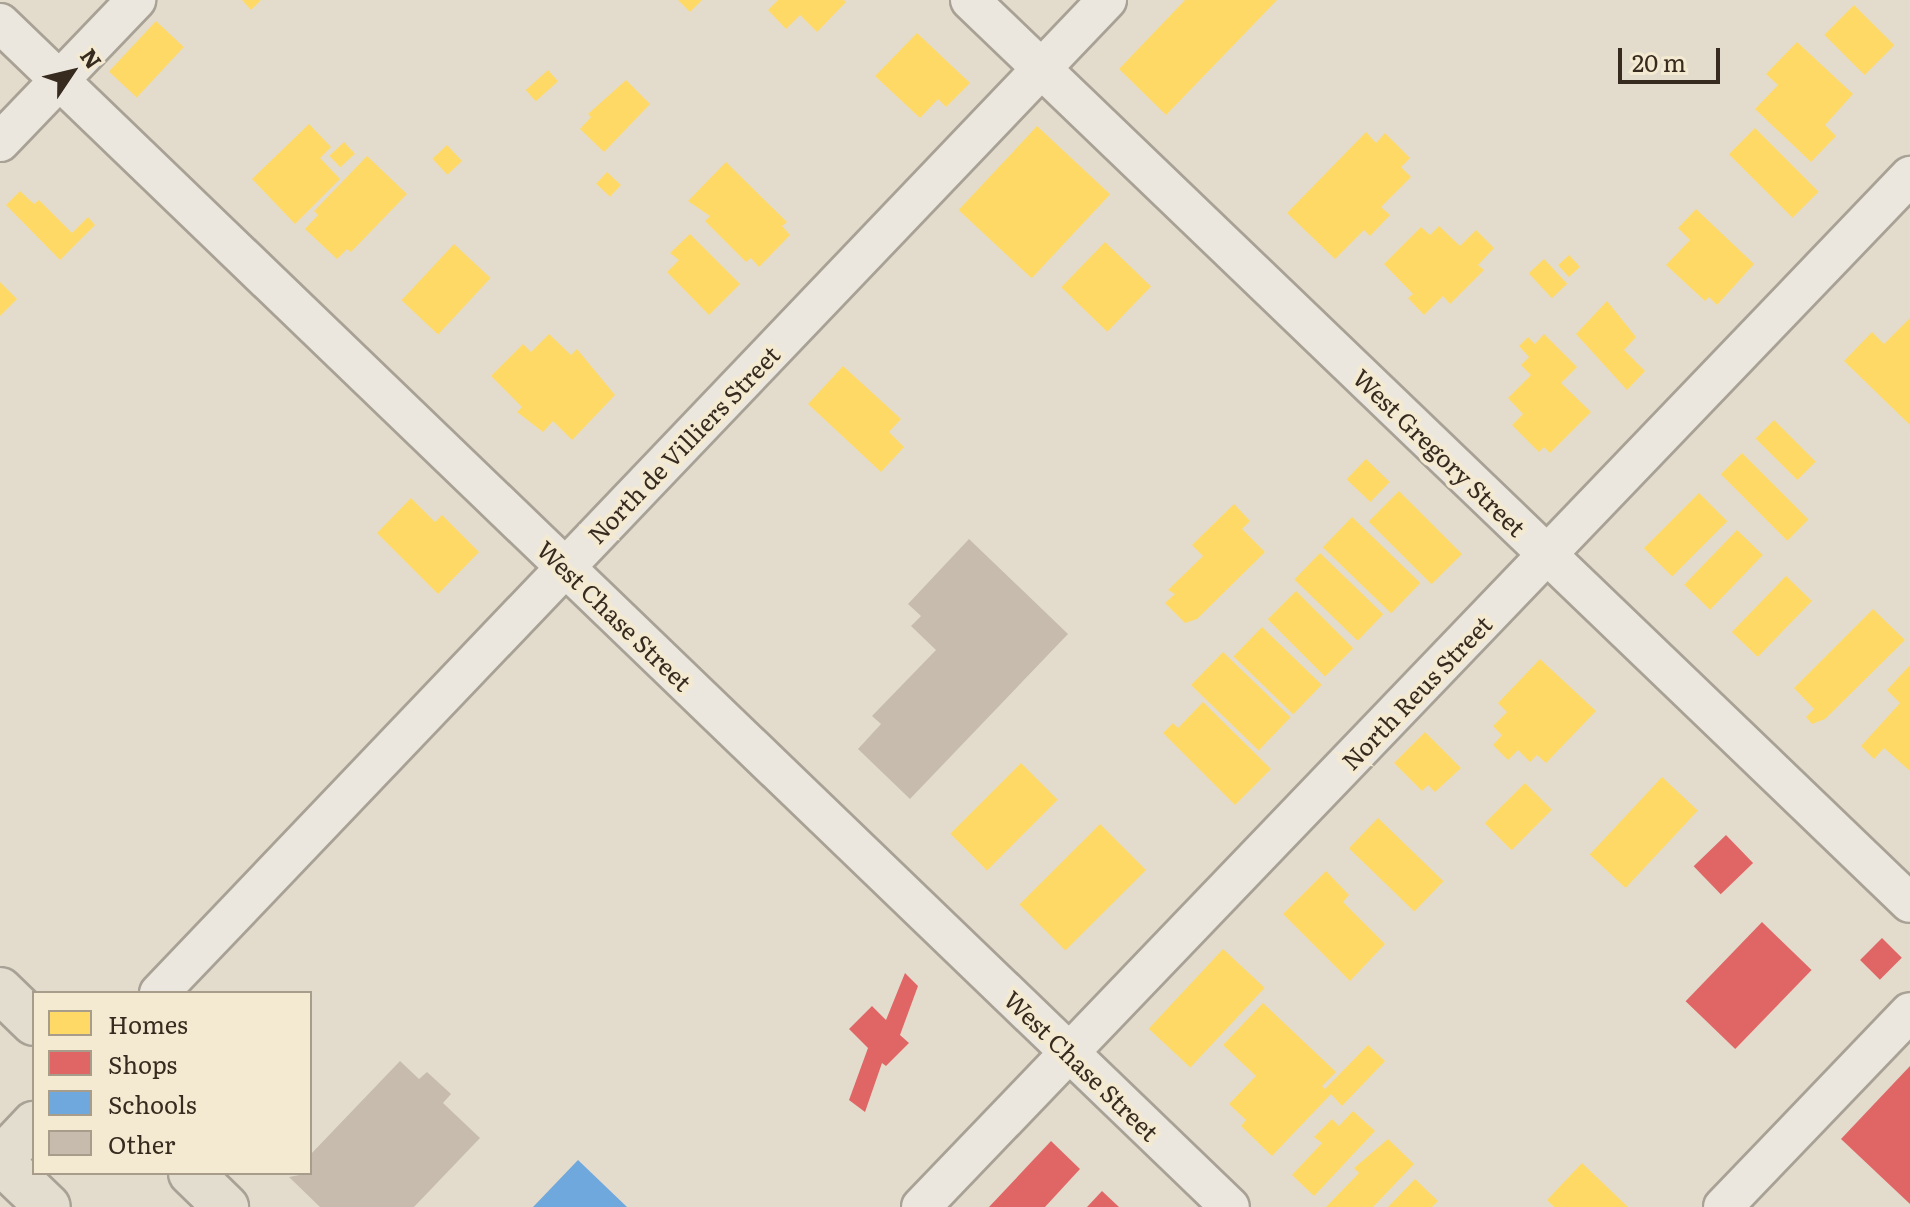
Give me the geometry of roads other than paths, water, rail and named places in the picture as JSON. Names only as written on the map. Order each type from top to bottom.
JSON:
[{"type":"main road","points":[[0,990],[32,1021]]},
{"type":"main road","points":[[32,1126],[0,1160],[51,1193]]},
{"type":"main road","points":[[193,1175],[226,1207]]},
{"type":"street","points":[[0,142],[136,0]]},
{"type":"street","name":"West Gregory Street","points":[[970,0],[1910,903]]},
{"type":"street","name":"North de Villiers Street","points":[[161,991],[1107,0]]},
{"type":"street","name":"West Chase Street","points":[[0,23],[1230,1207]]},
{"type":"street","name":"North Reus Street","points":[[921,1207],[1910,176]]},
{"type":"street","points":[[1723,1207],[1910,1012]]}]
